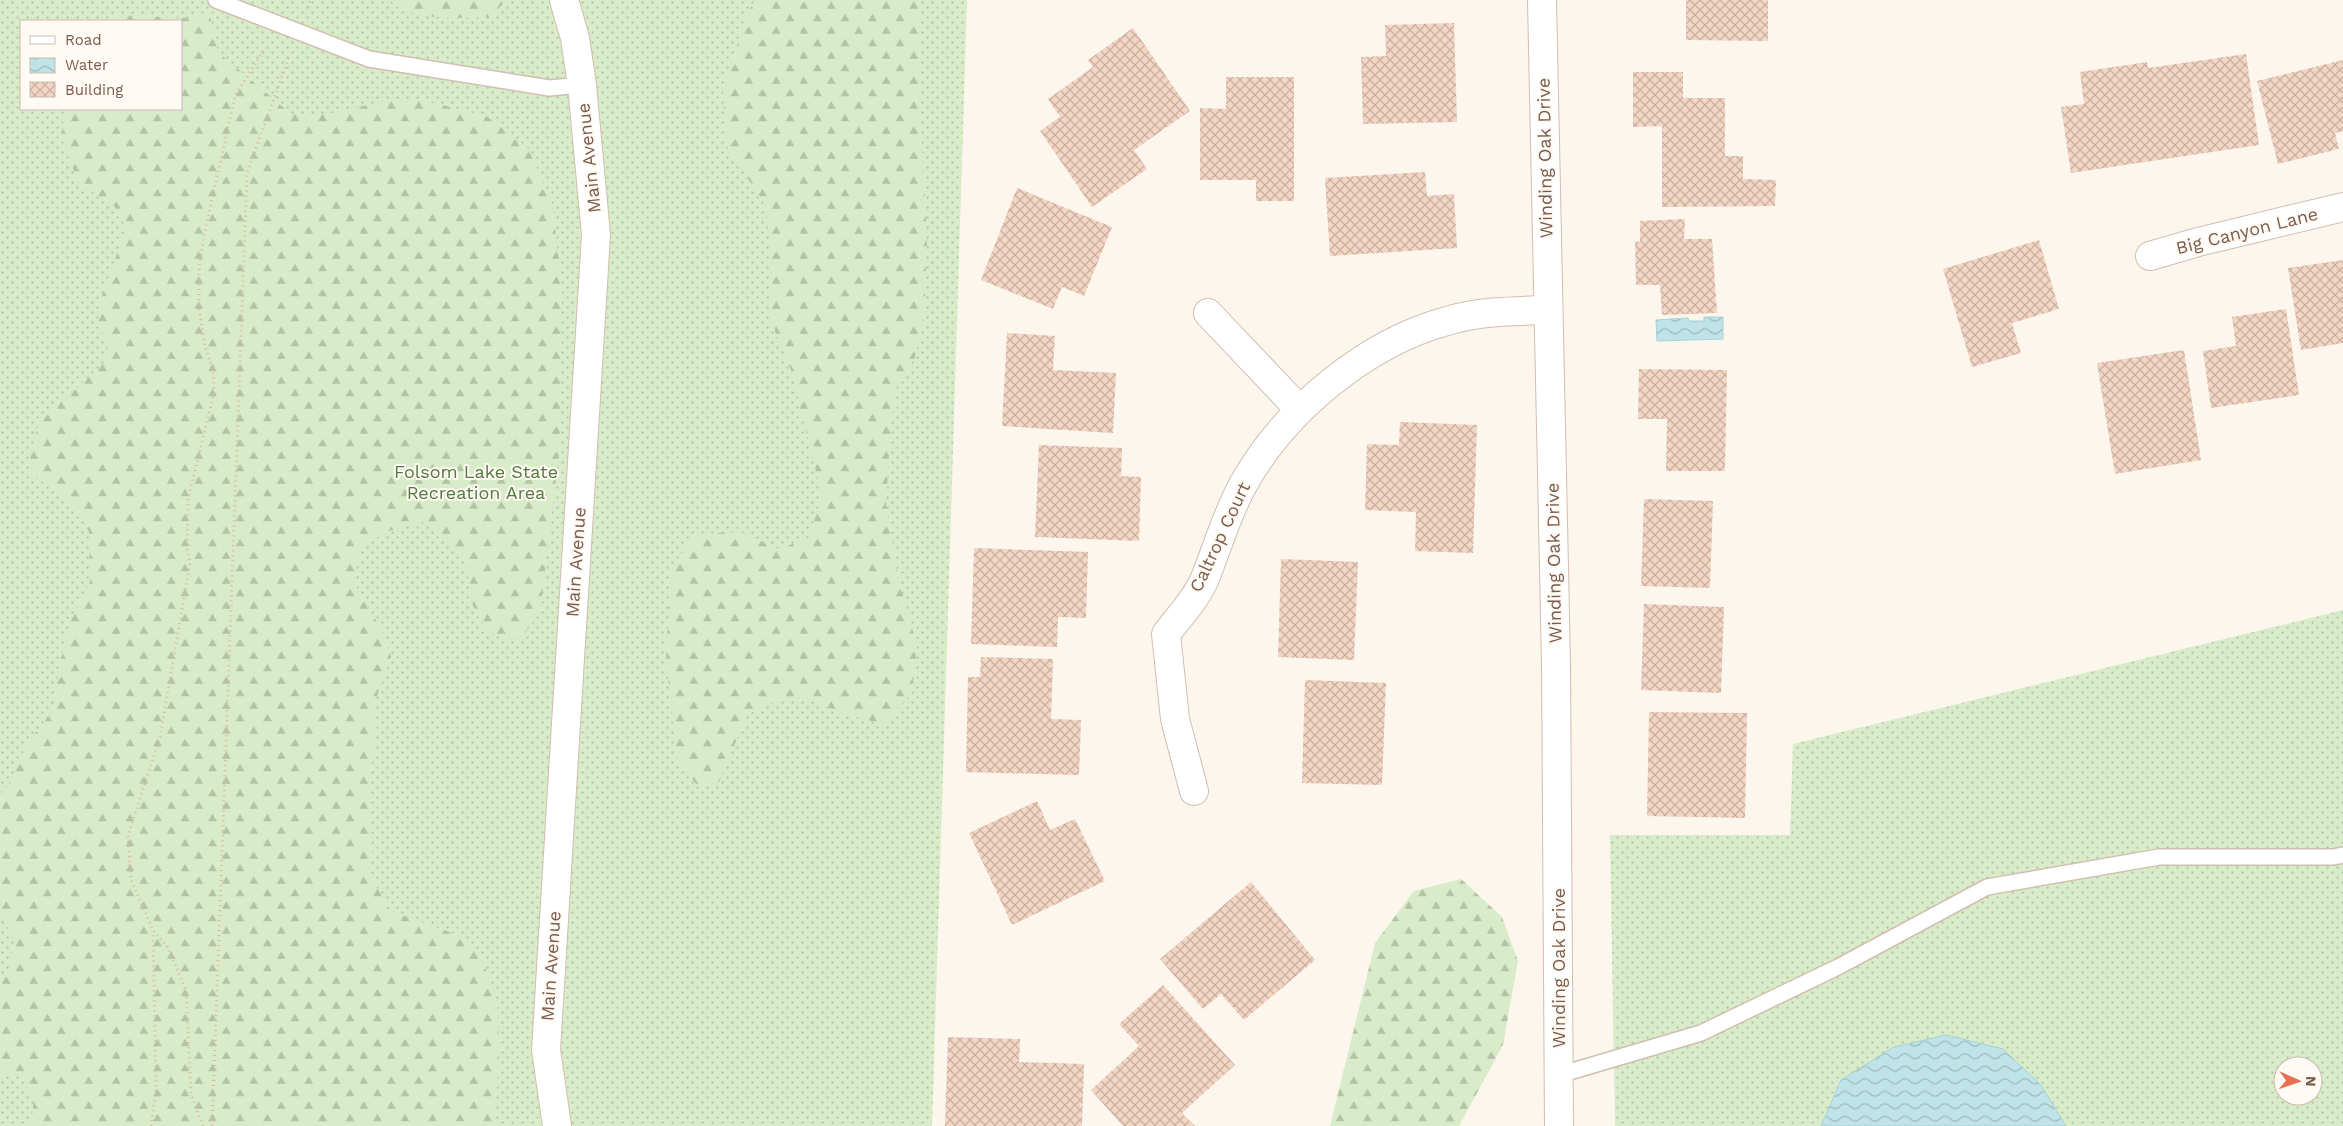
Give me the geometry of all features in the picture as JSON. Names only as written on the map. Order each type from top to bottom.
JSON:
[{"type":"street","name":"Main Avenue","points":[[557,1126],[546,1050],[596,235],[582,85],[575,38],[564,0]]},
{"type":"street","name":"Winding Oak Drive","points":[[1542,0],[1556,654],[1560,1126]]},
{"type":"street","name":"Big Canyon Lane","points":[[2150,256],[2198,242],[2343,207]]},
{"type":"street","name":"Caltrop Court","points":[[1194,791],[1175,719],[1166,634],[1204,580],[1227,515],[1244,482],[1300,410],[1356,364],[1390,343],[1416,332],[1472,315],[1504,311],[1548,310]]},
{"type":"street","points":[[1208,313],[1300,410]]},
{"type":"lane","points":[[216,0],[369,59],[549,88],[582,85]]},
{"type":"lane","points":[[1559,1075],[1701,1033],[1838,967],[1987,887],[2159,857],[2333,857],[2343,855]]},
{"type":"path","points":[[212,1126],[247,173],[310,0]]},
{"type":"path","points":[[203,1126],[191,1094],[186,990],[167,946],[152,930],[131,880],[128,836],[160,737],[190,563],[187,549],[188,499],[214,393],[213,371],[205,346],[200,309],[199,269],[204,235],[235,96],[282,25]]},
{"type":"path","points":[[151,1126],[156,1080],[152,930]]},
{"type":"green space","name":"Folsom Lake State Recreation Area","points":[[0,0],[967,0],[932,1126],[0,1126]]},
{"type":"green space","points":[[386,0],[506,0],[491,17],[450,18],[411,12]]},
{"type":"green space","points":[[755,0],[921,0],[919,85],[927,238],[924,323],[914,360],[897,383],[890,436],[886,507],[899,581],[917,646],[912,693],[883,724],[844,714],[804,697],[772,703],[747,715],[719,782],[698,787],[677,757],[666,660],[671,570],[695,534],[741,532],[779,549],[808,538],[822,496],[791,370],[770,319],[772,263],[766,206],[726,145],[723,90],[746,16]]},
{"type":"green space","points":[[209,11],[218,52],[291,114],[327,114],[386,101],[426,101],[486,116],[528,148],[552,203],[562,288],[560,445],[540,612],[523,636],[511,641],[487,631],[471,602],[467,565],[445,535],[422,522],[385,532],[361,549],[353,581],[385,636],[391,657],[374,704],[374,756],[368,780],[373,857],[367,871],[391,911],[455,934],[480,953],[498,1004],[499,1056],[495,1126],[31,1126],[34,1098],[19,1075],[0,1074],[0,980],[8,975],[14,940],[0,913],[0,794],[6,790],[28,742],[53,711],[60,663],[70,622],[90,582],[89,532],[76,507],[31,473],[30,453],[39,423],[107,360],[108,342],[97,324],[102,296],[126,228],[115,207],[78,182],[61,136],[66,110],[182,110],[182,20],[107,20],[110,15],[190,18]]},
{"type":"green space","points":[[2343,610],[2343,1126],[1615,1126],[1610,835],[1790,835],[1793,744]]},
{"type":"green space","points":[[1461,879],[1502,917],[1518,961],[1503,1045],[1459,1126],[1330,1126],[1375,943],[1414,891]]},
{"type":"water","points":[[1704,317],[1723,317],[1723,339],[1657,341],[1656,320],[1688,318],[1689,321],[1704,321]]},
{"type":"water","points":[[1946,1035],[2003,1049],[2041,1085],[2066,1126],[1821,1126],[1841,1080],[1894,1047]]},
{"type":"building","points":[[1686,0],[1768,0],[1768,41],[1686,40]]},
{"type":"building","points":[[1454,23],[1457,122],[1363,124],[1361,57],[1386,56],[1385,25]]},
{"type":"building","points":[[1133,28],[1190,111],[1134,150],[1147,169],[1092,207],[1040,131],[1060,117],[1048,99],[1093,67],[1088,60]]},
{"type":"building","points":[[2246,54],[2259,145],[2071,173],[2061,107],[2084,104],[2080,72],[2147,62],[2148,68]]},
{"type":"building","points":[[2343,60],[2343,131],[2335,133],[2339,149],[2278,164],[2257,81]]},
{"type":"building","points":[[1633,72],[1683,72],[1683,98],[1725,98],[1725,156],[1743,156],[1743,179],[1776,180],[1775,206],[1662,207],[1662,126],[1633,127]]},
{"type":"building","points":[[1226,77],[1294,77],[1294,201],[1256,201],[1256,180],[1200,180],[1200,108],[1226,109]]},
{"type":"building","points":[[1425,172],[1427,196],[1454,194],[1457,248],[1330,256],[1325,178]]},
{"type":"building","points":[[1017,188],[1112,227],[1084,296],[1062,287],[1053,309],[981,280]]},
{"type":"building","points":[[1685,219],[1684,239],[1712,239],[1717,313],[1662,315],[1660,285],[1636,285],[1635,241],[1640,242],[1640,221]]},
{"type":"building","points":[[2039,240],[2059,309],[2012,323],[2021,353],[1972,367],[1943,269]]},
{"type":"building","points":[[2343,260],[2343,343],[2301,350],[2288,268]]},
{"type":"building","points":[[2286,309],[2299,395],[2211,408],[2203,351],[2236,346],[2232,317]]},
{"type":"building","points":[[1007,333],[1055,336],[1053,370],[1116,373],[1113,433],[1002,426]]},
{"type":"building","points":[[2184,350],[2201,460],[2115,474],[2097,363]]},
{"type":"building","points":[[1639,369],[1727,370],[1725,471],[1666,471],[1667,419],[1638,419]]},
{"type":"building","points":[[1400,422],[1477,425],[1473,553],[1415,551],[1416,512],[1365,510],[1367,444],[1399,445]]},
{"type":"building","points":[[1039,445],[1122,448],[1121,476],[1141,477],[1139,541],[1035,537]]},
{"type":"building","points":[[1644,499],[1713,501],[1710,588],[1641,586]]},
{"type":"building","points":[[974,548],[1088,552],[1086,618],[1058,617],[1057,647],[971,644]]},
{"type":"building","points":[[1281,559],[1358,562],[1354,660],[1278,657]]},
{"type":"building","points":[[1644,604],[1724,607],[1721,693],[1641,690]]},
{"type":"building","points":[[981,657],[1053,659],[1051,719],[1081,720],[1079,775],[966,772],[968,677],[980,677]]},
{"type":"building","points":[[1305,680],[1386,683],[1382,785],[1302,783]]},
{"type":"building","points":[[1649,712],[1747,713],[1745,818],[1647,816]]},
{"type":"building","points":[[1037,801],[1050,830],[1075,819],[1105,881],[1012,925],[969,833]]},
{"type":"building","points":[[1251,882],[1315,960],[1244,1020],[1221,994],[1203,1009],[1160,959]]},
{"type":"building","points":[[1163,985],[1235,1065],[1182,1113],[1195,1126],[1123,1126],[1091,1090],[1139,1046],[1119,1024]]},
{"type":"building","points":[[948,1037],[1020,1039],[1019,1062],[1084,1064],[1082,1126],[945,1126]]}]
